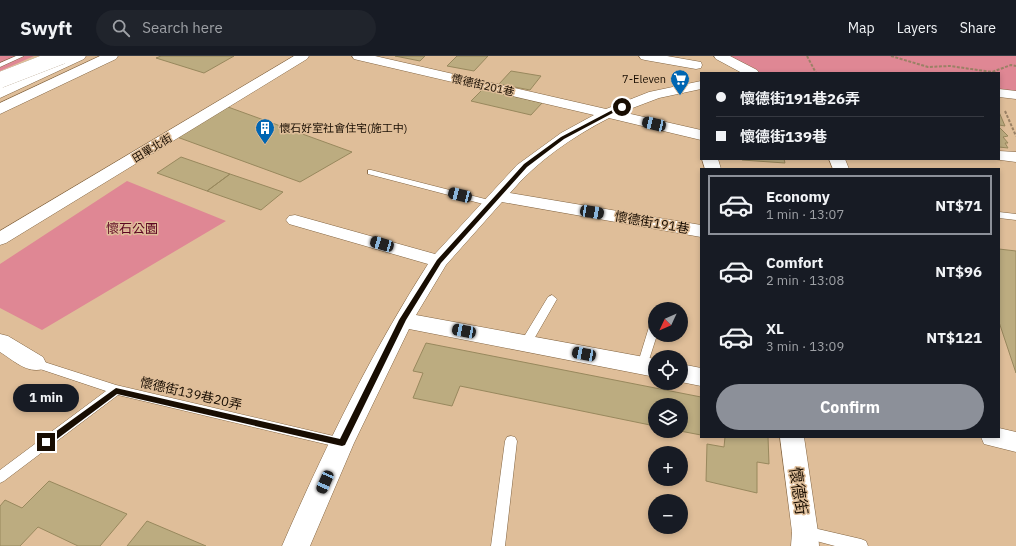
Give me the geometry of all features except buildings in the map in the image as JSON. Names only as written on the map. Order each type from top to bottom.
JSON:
[{"type":"main road","points":[[0,75],[43,56]]},
{"type":"main road","points":[[0,81],[55,56]]},
{"type":"main road","points":[[0,81],[62,56]]},
{"type":"main road","points":[[0,93],[79,56]]},
{"type":"main road","points":[[0,109],[111,56]]},
{"type":"street","name":"田單北街","points":[[0,239],[304,56]]},
{"type":"street","name":"懷德街201巷","points":[[358,56],[700,135]]},
{"type":"street","points":[[645,56],[698,60],[700,77]]},
{"type":"street","points":[[720,56],[750,72]]},
{"type":"street","points":[[296,546],[342,443],[403,320],[439,261],[526,166],[562,138],[608,113],[648,96],[671,89],[700,86]]},
{"type":"street","points":[[1000,99],[1016,95]]},
{"type":"street","points":[[1000,156],[1016,157]]},
{"type":"street","name":"懷德街191巷","points":[[494,200],[700,231]]},
{"type":"street","points":[[295,220],[439,261]]},
{"type":"street","points":[[403,320],[648,367]]},
{"type":"street","points":[[0,342],[36,363]]},
{"type":"street","points":[[688,374],[700,377]]},
{"type":"street","name":"懷德街","points":[[792,438],[805,539]]},
{"type":"street","points":[[998,438],[1016,442]]},
{"type":"lane","points":[[0,65],[21,56]]},
{"type":"lane","name":"懷德街191巷","points":[[371,172],[494,200]]},
{"type":"lane","points":[[1000,215],[1016,217]]},
{"type":"lane","points":[[526,343],[552,299]]},
{"type":"lane","name":"懷德街139巷20弄","points":[[36,363],[116,390],[342,443]]},
{"type":"lane","points":[[0,477],[116,390]]},
{"type":"lane","points":[[498,546],[511,441]]},
{"type":"lane","points":[[805,539],[861,546]]},
{"type":"path","points":[[807,56],[815,72]]},
{"type":"path","points":[[891,56],[928,67],[950,66],[992,72],[1011,65],[1016,66]]},
{"type":"path","points":[[1000,99],[1016,136]]},
{"type":"green space","points":[[0,56],[34,56],[0,71]]},
{"type":"green space","points":[[728,56],[1016,56],[1016,92],[1000,90],[1000,72],[759,72]]},
{"type":"green space","name":"懷石公園","points":[[127,181],[226,221],[42,330],[0,308],[0,264]]},
{"type":"place","name":"7-Eleven","points":[[680,96]]},
{"type":"place","name":"懷石好室社會住宅(施工中)","points":[[265,145]]},
{"type":"route","points":[[46,442],[116,390],[342,443],[403,320],[439,261],[490,203],[526,166],[562,138],[622,107]]}]
